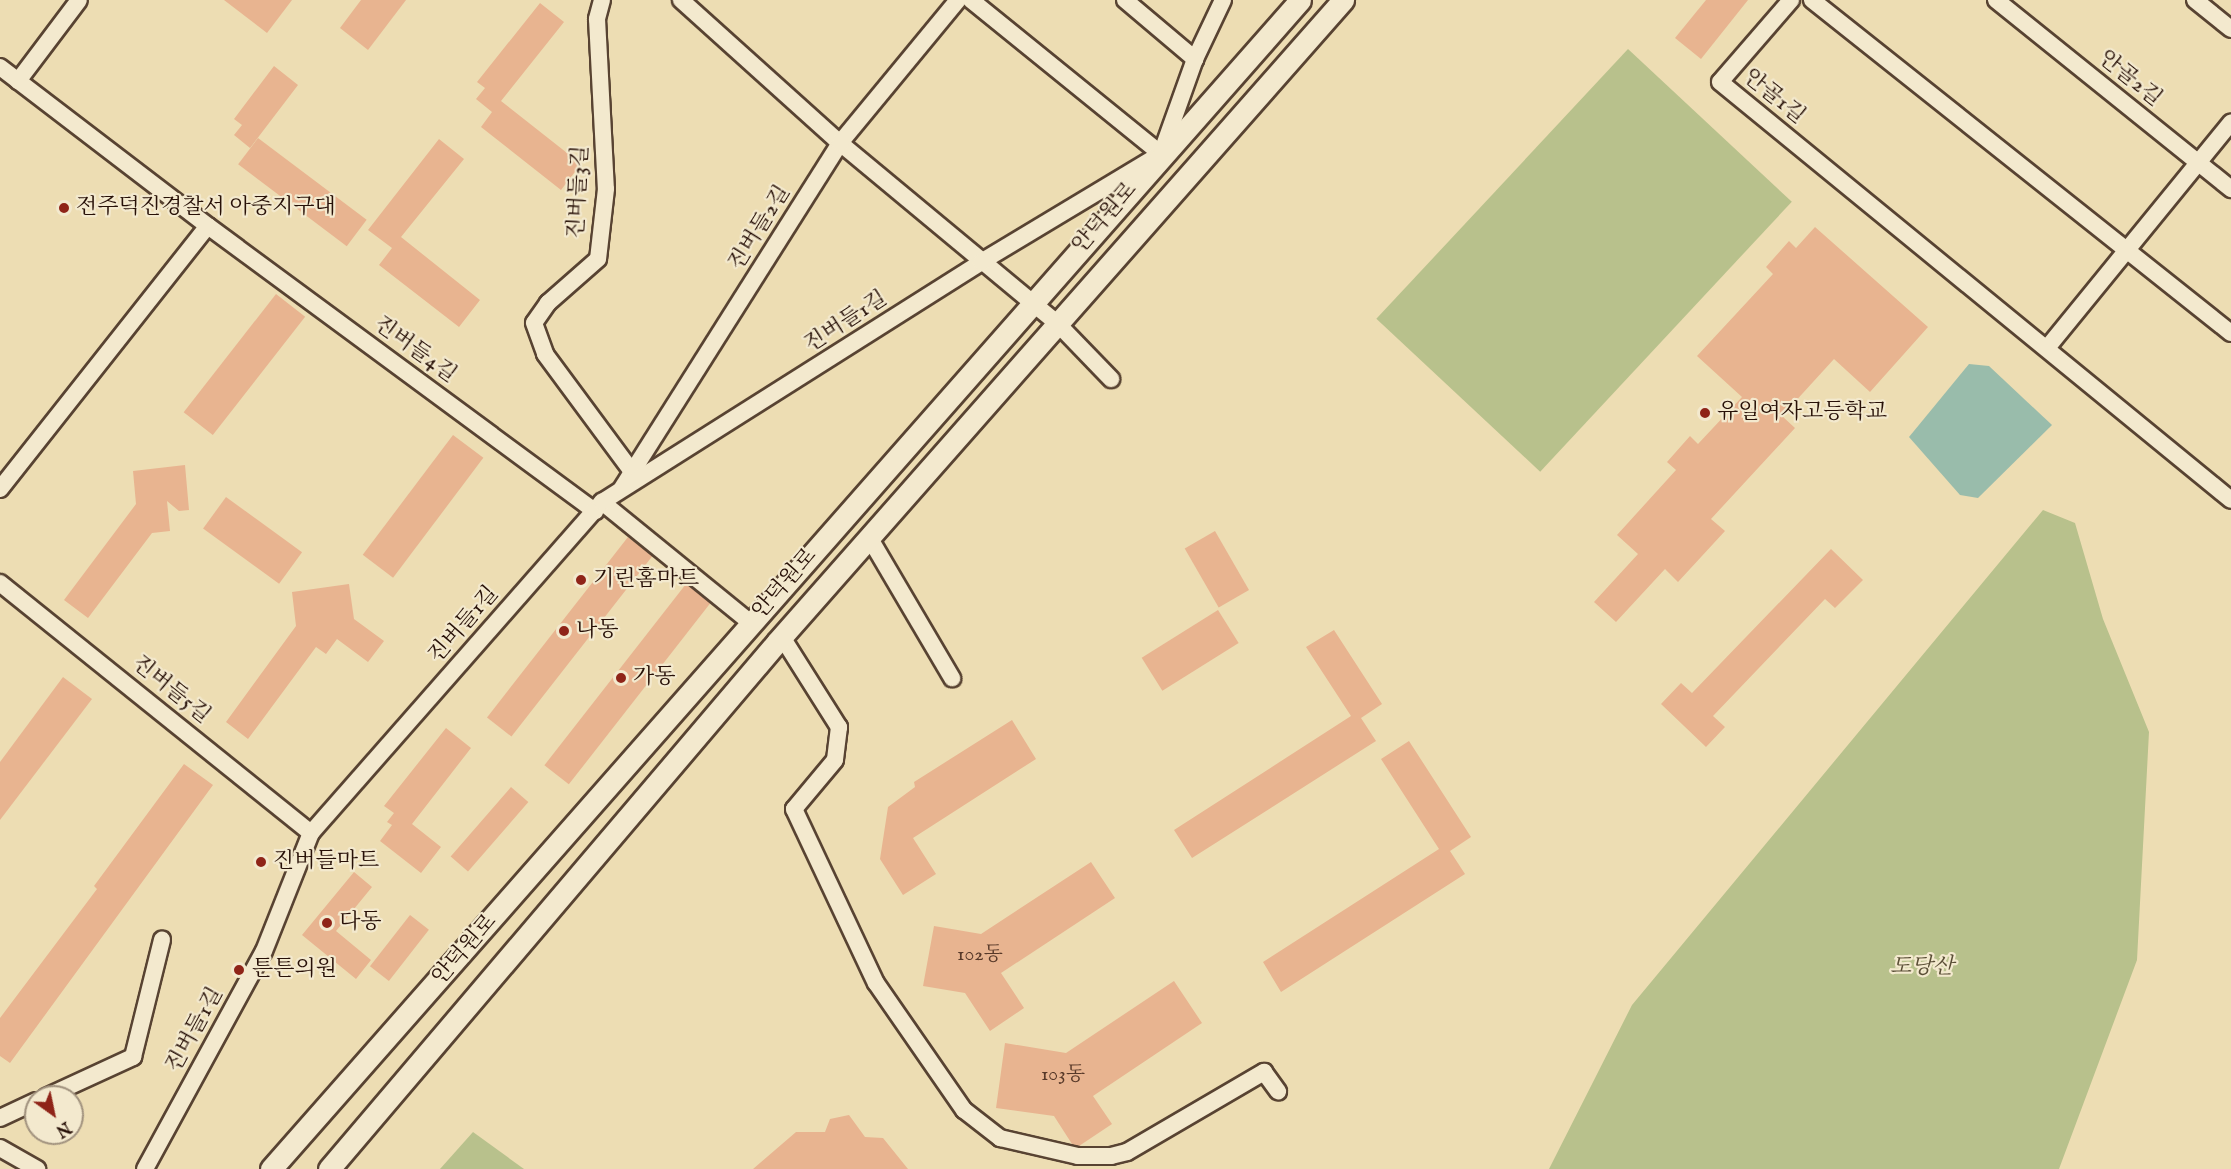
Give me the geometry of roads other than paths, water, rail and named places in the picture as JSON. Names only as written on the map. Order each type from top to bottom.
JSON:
[{"type":"street","name":"진버들3길","points":[[602,0],[597,19],[606,189],[598,259],[548,303],[534,323],[545,354],[633,472]]},
{"type":"street","points":[[681,0],[840,143],[1057,323],[1112,379]]},
{"type":"street","name":"진버들2길","points":[[618,494],[840,143],[958,0]]},
{"type":"street","points":[[971,0],[1161,154],[1195,59],[1223,0]]},
{"type":"street","points":[[1125,0],[1195,59]]},
{"type":"street","name":"안덕원로","points":[[271,1169],[1161,154],[1300,0]]},
{"type":"street","name":"안덕원로","points":[[329,1169],[782,636],[1343,0]]},
{"type":"street","name":"안골1길","points":[[1791,0],[1720,82],[2047,348]]},
{"type":"street","points":[[1812,0],[2231,333]]},
{"type":"street","name":"안골2길","points":[[1996,0],[2231,189]]},
{"type":"street","points":[[2195,0],[2231,29]]},
{"type":"street","points":[[18,81],[74,2]]},
{"type":"street","name":"진버들4길","points":[[0,67],[208,226],[598,506],[751,623]]},
{"type":"street","points":[[2231,122],[2047,348],[2231,500]]},
{"type":"street","name":"진버들1길","points":[[145,1169],[264,951],[311,833],[598,506],[981,262],[1161,154]]},
{"type":"street","points":[[0,489],[208,226]]},
{"type":"street","points":[[869,537],[952,678]]},
{"type":"street","name":"진버들5길","points":[[0,584],[311,833]]},
{"type":"street","points":[[782,636],[838,727],[835,760],[794,809],[876,983],[964,1110],[999,1138],[1078,1156],[1111,1156],[1127,1152],[1264,1072],[1278,1091]]},
{"type":"street","points":[[71,1085],[133,1056],[162,940]]},
{"type":"street","points":[[0,1118],[24,1107]]},
{"type":"street","points":[[0,1148],[37,1169]]},
{"type":"place","name":"전주덕진경찰서 아중지구대","points":[[64,208]]},
{"type":"place","name":"유일여자고등학교","points":[[1705,413]]},
{"type":"place","name":"기린홈마트","points":[[581,580]]},
{"type":"place","name":"나동","points":[[564,631]]},
{"type":"place","name":"가동","points":[[621,678]]},
{"type":"place","name":"진버들마트","points":[[261,862]]},
{"type":"place","name":"다동","points":[[327,923]]},
{"type":"place","name":"튼튼의원","points":[[239,970]]},
{"type":"park label","name":"도당산","points":[[1922,968]]}]
